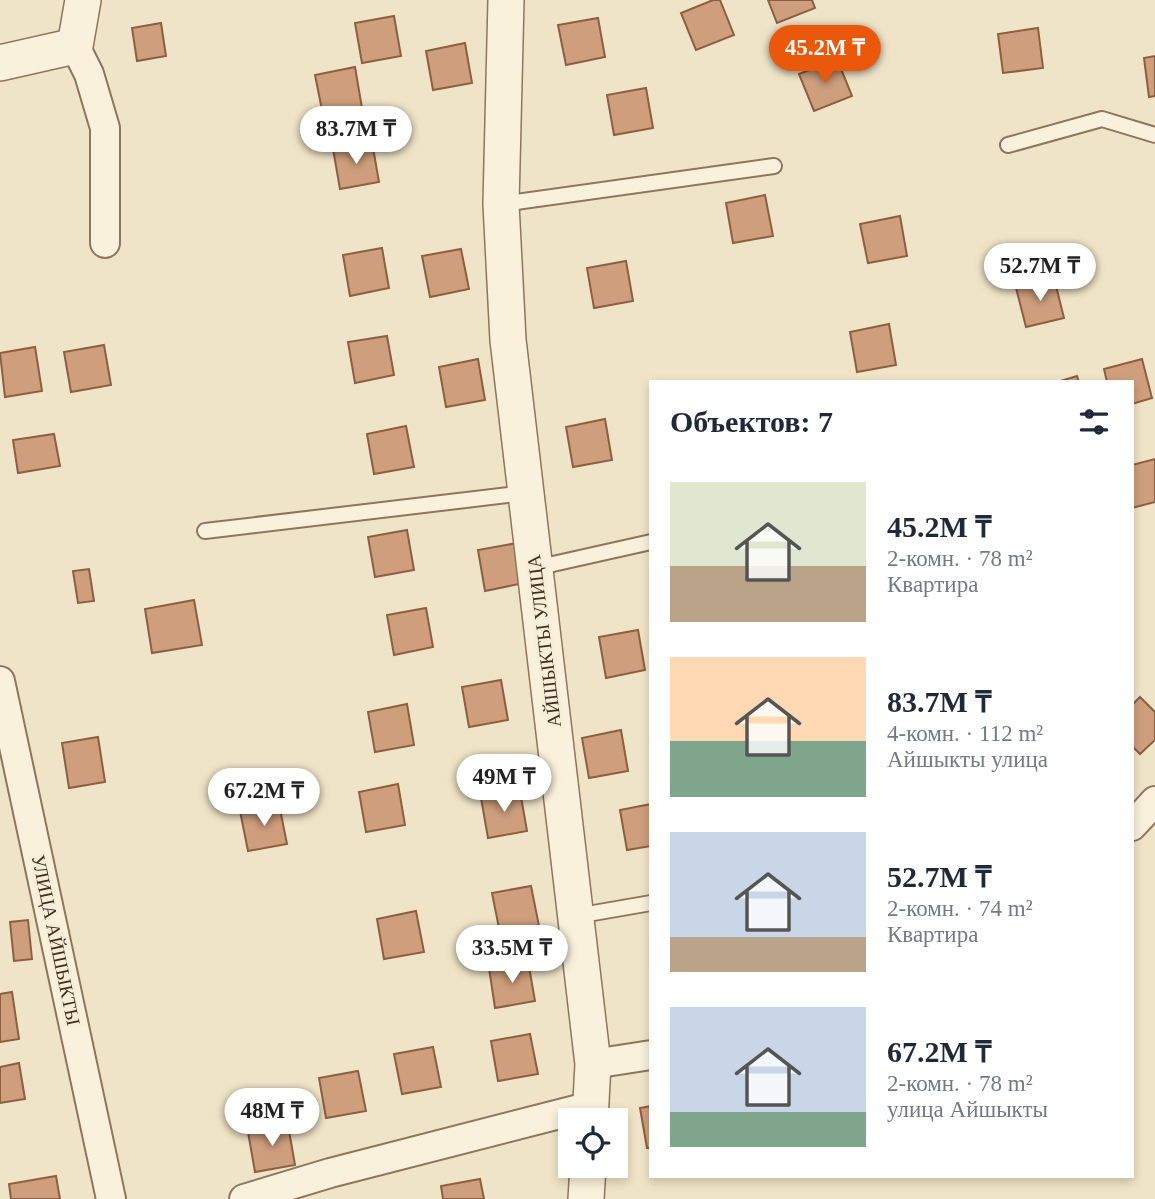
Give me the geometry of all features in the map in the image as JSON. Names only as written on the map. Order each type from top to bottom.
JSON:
[{"type":"street","points":[[83,0],[75,46],[89,75],[105,128],[105,243]]},
{"type":"street","name":"АЙШЫКТЫ УЛИЦА","points":[[506,0],[501,204],[508,340],[593,1064],[591,1108]]},
{"type":"street","points":[[0,63],[75,46]]},
{"type":"street","name":"УЛИЦА АЙШЫКТЫ","points":[[0,681],[111,1199]]},
{"type":"street","points":[[1134,823],[1155,801]]},
{"type":"street","points":[[593,1064],[649,1055]]},
{"type":"street","points":[[244,1199],[330,1173],[558,1121]]},
{"type":"street","points":[[586,1199],[587,1178]]},
{"type":"lane","points":[[1009,145],[1102,119],[1155,135]]},
{"type":"lane","points":[[501,204],[774,166]]},
{"type":"lane","points":[[205,531],[526,493]]},
{"type":"lane","points":[[535,568],[649,542]]},
{"type":"lane","points":[[576,916],[649,903]]},
{"type":"building","points":[[713,0],[720,0],[734,35],[696,50],[681,13]]},
{"type":"building","points":[[768,0],[812,0],[815,8],[777,23]]},
{"type":"building","points":[[394,16],[401,56],[362,63],[355,23]]},
{"type":"building","points":[[598,18],[605,57],[566,65],[558,25]]},
{"type":"building","points":[[161,23],[166,56],[137,61],[132,28]]},
{"type":"building","points":[[1038,28],[1043,68],[1003,73],[998,34]]},
{"type":"building","points":[[465,43],[472,83],[433,90],[426,51]]},
{"type":"building","points":[[1155,56],[1155,96],[1149,97],[1144,58]]},
{"type":"building","points":[[837,59],[852,96],[814,111],[799,74]]},
{"type":"building","points":[[355,67],[362,108],[323,115],[315,75]]},
{"type":"building","points":[[646,88],[653,128],[614,135],[607,95]]},
{"type":"building","points":[[372,142],[379,182],[340,189],[333,149]]},
{"type":"building","points":[[765,195],[773,236],[733,243],[726,203]]},
{"type":"building","points":[[900,216],[907,256],[868,263],[860,224]]},
{"type":"building","points":[[382,248],[389,288],[350,296],[343,255]]},
{"type":"building","points":[[461,249],[469,289],[430,297],[422,256]]},
{"type":"building","points":[[626,261],[633,301],[594,308],[587,268]]},
{"type":"building","points":[[1054,278],[1064,318],[1026,327],[1016,288]]},
{"type":"building","points":[[889,324],[896,365],[857,372],[850,332]]},
{"type":"building","points":[[387,336],[394,375],[355,383],[348,342]]},
{"type":"building","points":[[104,345],[111,385],[71,392],[64,352]]},
{"type":"building","points":[[35,347],[42,391],[5,397],[0,353]]},
{"type":"building","points":[[478,359],[485,400],[446,407],[439,367]]},
{"type":"building","points":[[1142,359],[1152,398],[1134,403],[1134,380],[1107,380],[1104,369]]},
{"type":"building","points":[[605,419],[612,460],[573,467],[566,427]]},
{"type":"building","points":[[406,426],[414,467],[374,474],[367,434]]},
{"type":"building","points":[[54,434],[60,466],[18,473],[13,440]]},
{"type":"building","points":[[1155,459],[1155,502],[1134,507],[1134,464]]},
{"type":"building","points":[[407,530],[414,570],[375,577],[368,537]]},
{"type":"building","points":[[517,543],[524,583],[485,591],[478,550]]},
{"type":"building","points":[[89,569],[94,601],[78,603],[73,571]]},
{"type":"building","points":[[194,600],[202,645],[152,653],[145,609]]},
{"type":"building","points":[[426,608],[433,647],[394,655],[387,615]]},
{"type":"building","points":[[638,630],[645,670],[606,678],[599,637]]},
{"type":"building","points":[[501,680],[508,720],[469,727],[462,687]]},
{"type":"building","points":[[1140,697],[1155,712],[1155,740],[1140,754],[1134,748],[1134,703]]},
{"type":"building","points":[[407,704],[414,745],[375,752],[368,712]]},
{"type":"building","points":[[621,730],[628,771],[589,778],[582,738]]},
{"type":"building","points":[[98,737],[105,782],[69,788],[62,743]]},
{"type":"building","points":[[398,784],[405,825],[366,832],[359,792]]},
{"type":"building","points":[[520,791],[527,831],[488,838],[481,798]]},
{"type":"building","points":[[279,804],[287,844],[248,851],[240,811]]},
{"type":"building","points":[[649,804],[649,846],[627,850],[620,810]]},
{"type":"building","points":[[531,886],[539,926],[500,933],[492,893]]},
{"type":"building","points":[[416,911],[424,952],[384,959],[377,919]]},
{"type":"building","points":[[28,920],[32,959],[14,961],[10,922]]},
{"type":"building","points":[[528,961],[535,1001],[495,1008],[489,968]]},
{"type":"building","points":[[12,992],[19,1039],[0,1042],[0,994]]},
{"type":"building","points":[[530,1034],[538,1074],[498,1081],[491,1041]]},
{"type":"building","points":[[433,1047],[441,1087],[402,1094],[394,1054]]},
{"type":"building","points":[[19,1063],[25,1099],[0,1103],[0,1067]]},
{"type":"building","points":[[358,1071],[366,1111],[326,1118],[319,1078]]},
{"type":"building","points":[[649,1106],[649,1148],[647,1148],[640,1108]]},
{"type":"building","points":[[288,1125],[295,1165],[255,1172],[248,1132]]},
{"type":"building","points":[[56,1176],[60,1199],[11,1199],[9,1184]]},
{"type":"building","points":[[480,1179],[484,1199],[443,1199],[441,1186]]}]
